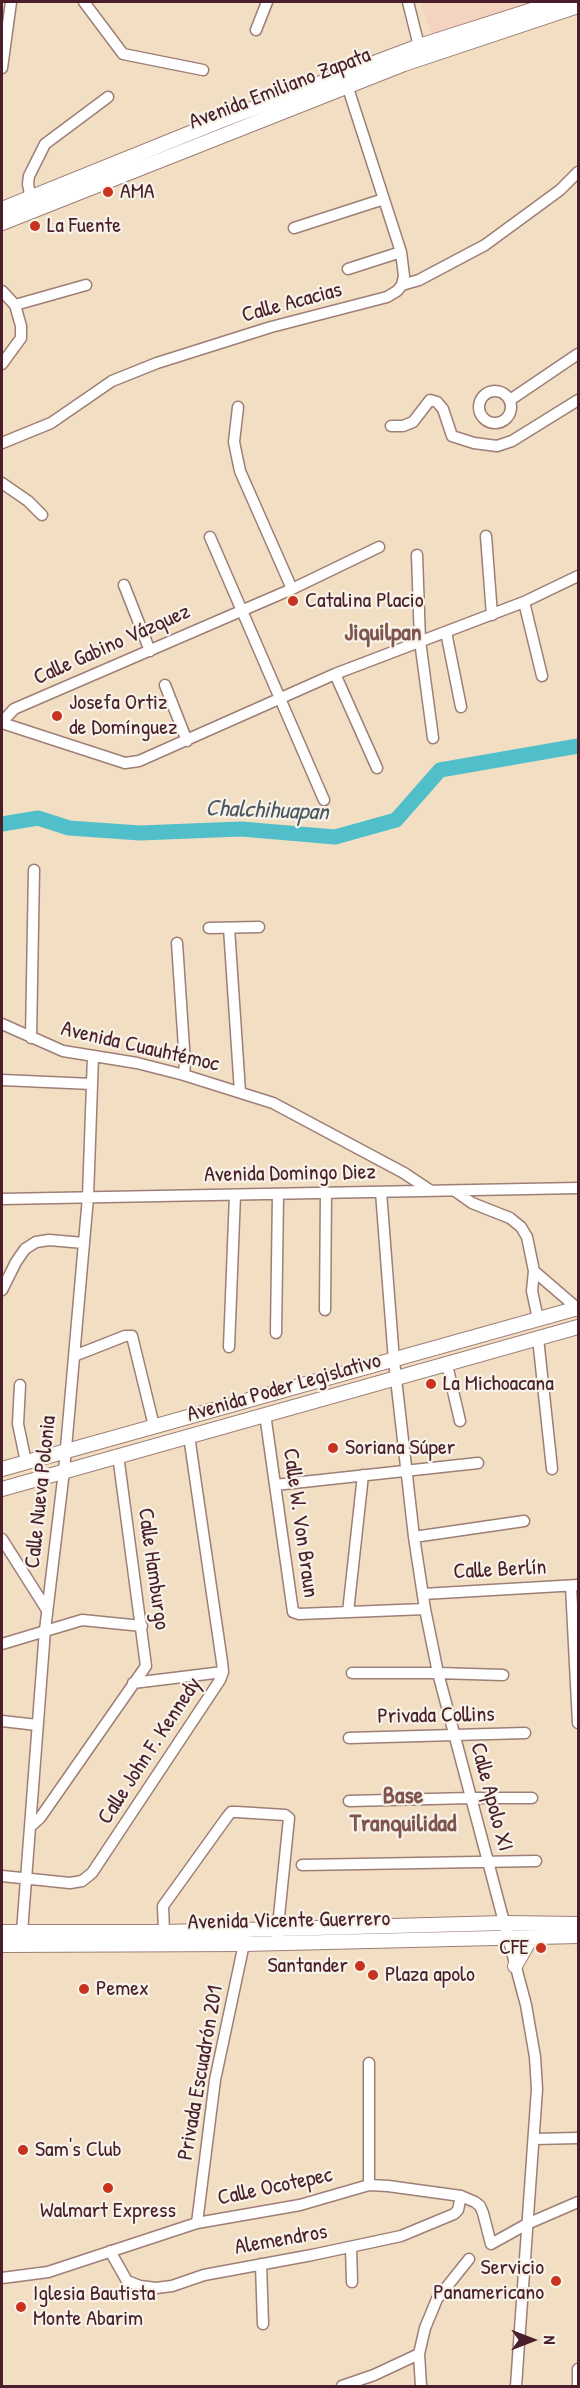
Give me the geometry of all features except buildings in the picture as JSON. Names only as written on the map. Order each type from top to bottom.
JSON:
[{"type":"main road","name":"Avenida Emiliano Zapata","points":[[2,209],[32,203],[419,46],[556,2]]},
{"type":"main road","name":"Avenida Emiliano Zapata","points":[[201,136],[424,57],[579,6]]},
{"type":"main road","name":"Avenida Emiliano Zapata","points":[[2,223],[32,203]]},
{"type":"main road","name":"Avenida Poder Legislativo","points":[[2,1469],[578,1308]]},
{"type":"main road","name":"Avenida Poder Legislativo","points":[[2,1489],[579,1327]]},
{"type":"main road","name":"Avenida Vicente Guerrero","points":[[2,1945],[506,1930],[579,1924]]},
{"type":"main road","name":"Avenida Vicente Guerrero","points":[[506,1930],[531,1936],[579,1936]]},
{"type":"main road","name":"Avenida Vicente Guerrero","points":[[2,1932],[164,1932],[246,1937]]},
{"type":"main road","points":[[515,1966],[531,1936]]},
{"type":"street","points":[[2,68],[11,2]]},
{"type":"street","points":[[84,2],[123,54],[203,70]]},
{"type":"street","points":[[256,30],[267,2]]},
{"type":"street","points":[[408,2],[419,46]]},
{"type":"street","points":[[347,85],[401,252],[404,268],[402,285]]},
{"type":"street","points":[[32,203],[29,176],[45,144],[108,98]]},
{"type":"street","name":"Calle Acacias","points":[[2,443],[51,423],[112,381],[157,363],[271,327],[387,297],[402,285],[418,280],[485,245],[560,190],[579,172]]},
{"type":"street","points":[[294,228],[384,200]]},
{"type":"street","points":[[348,269],[401,252]]},
{"type":"street","points":[[15,305],[86,285]]},
{"type":"street","points":[[2,291],[15,305],[21,326],[21,338],[2,364]]},
{"type":"street","points":[[510,400],[579,354]]},
{"type":"street","points":[[391,426],[403,426],[413,422],[430,400],[437,402],[443,409],[452,436],[474,443],[497,446],[512,441],[579,400]]},
{"type":"street","points":[[238,407],[234,442],[240,471],[292,589]]},
{"type":"street","points":[[2,483],[42,514]]},
{"type":"street","points":[[486,536],[492,615]]},
{"type":"street","points":[[210,537],[324,800]]},
{"type":"street","name":"Calle Gabino Vázquez","points":[[2,722],[14,709],[292,589],[379,547]]},
{"type":"street","points":[[417,555],[420,641],[433,738]]},
{"type":"street","points":[[2,722],[126,763],[139,761],[335,674],[492,615],[579,576]]},
{"type":"street","points":[[124,585],[150,651]]},
{"type":"street","points":[[524,602],[542,676]]},
{"type":"street","points":[[446,632],[461,707]]},
{"type":"street","points":[[335,674],[378,768]]},
{"type":"street","points":[[165,686],[187,741]]},
{"type":"street","points":[[30,1038],[34,870]]},
{"type":"street","points":[[209,928],[259,927]]},
{"type":"street","points":[[229,928],[240,1092]]},
{"type":"street","points":[[177,943],[184,1074]]},
{"type":"street","name":"Avenida Cuauhtémoc","points":[[2,1024],[63,1051],[138,1063],[184,1074],[273,1104],[404,1173],[429,1190]]},
{"type":"street","name":"Calle Nueva Polonia","points":[[22,1932],[45,1630],[66,1451],[88,1197],[93,1056]]},
{"type":"street","points":[[2,1080],[92,1084]]},
{"type":"street","name":"Avenida Domingo Diez","points":[[2,1199],[579,1188]]},
{"type":"street","points":[[455,1190],[472,1203],[510,1218],[522,1227],[527,1237],[534,1271],[532,1291],[538,1319]]},
{"type":"street","points":[[325,1310],[326,1192]]},
{"type":"street","name":"Calle Apolo XI","points":[[381,1192],[405,1470],[425,1609],[438,1673],[526,2005],[535,2057],[537,2089],[516,2386]]},
{"type":"street","points":[[229,1347],[235,1195]]},
{"type":"street","points":[[276,1333],[278,1195]]},
{"type":"street","points":[[2,1290],[25,1249],[36,1242],[49,1240],[84,1243]]},
{"type":"street","points":[[534,1271],[578,1308]]},
{"type":"street","points":[[74,1356],[125,1336],[132,1336],[154,1426]]},
{"type":"street","points":[[537,1338],[552,1469]]},
{"type":"street","points":[[447,1365],[460,1421]]},
{"type":"street","points":[[20,1385],[18,1424],[26,1462]]},
{"type":"street","name":"Calle W. Von Braun","points":[[265,1414],[292,1612],[298,1614],[425,1609]]},
{"type":"street","name":"Calle John F. Kennedy","points":[[2,1876],[70,1883],[82,1881],[92,1873],[220,1680],[223,1672],[189,1436]]},
{"type":"street","name":"Calle Hamburgo","points":[[31,1826],[40,1818],[146,1666],[118,1455]]},
{"type":"street","points":[[275,1485],[478,1463]]},
{"type":"street","points":[[348,1612],[363,1475]]},
{"type":"street","points":[[414,1538],[524,1521]]},
{"type":"street","points":[[2,1539],[47,1610]]},
{"type":"street","points":[[575,1586],[579,1723]]},
{"type":"street","name":"Calle Berlín","points":[[423,1594],[575,1586]]},
{"type":"street","points":[[2,1644],[82,1620],[142,1626]]},
{"type":"street","points":[[133,1683],[223,1672]]},
{"type":"street","points":[[352,1673],[503,1675]]},
{"type":"street","points":[[2,1721],[37,1725]]},
{"type":"street","name":"Privada Collins","points":[[349,1738],[525,1733]]},
{"type":"street","points":[[349,1802],[531,1798]]},
{"type":"street","points":[[164,1932],[163,1906],[227,1816],[231,1812],[237,1812],[285,1815],[289,1818],[277,1936]]},
{"type":"street","points":[[302,1865],[487,1860],[536,1861]]},
{"type":"street","name":"Privada Escuadrón 201","points":[[197,2223],[215,2080],[246,1937]]},
{"type":"street","points":[[369,2063],[369,2186]]},
{"type":"street","points":[[534,2139],[579,2138]]},
{"type":"street","name":"Calle Ocotepec","points":[[2,2278],[48,2272],[197,2223],[300,2205],[369,2186],[388,2186],[460,2196]]},
{"type":"street","points":[[460,2196],[480,2206],[491,2244],[527,2224],[579,2202]]},
{"type":"street","name":"Alemendros","points":[[110,2251],[127,2281],[140,2286],[156,2288],[172,2286],[204,2275],[401,2236],[454,2214],[458,2210],[460,2196]]},
{"type":"street","points":[[351,2247],[352,2282]]},
{"type":"street","points":[[421,2386],[419,2354],[425,2328],[437,2299],[469,2259]]},
{"type":"street","points":[[261,2264],[263,2324]]},
{"type":"street","points":[[342,2386],[374,2375],[419,2354]]},
{"type":"street","points":[[578,2386],[579,2369]]},
{"type":"shaded area","points":[[420,2],[535,2],[432,35]]},
{"type":"waterway","name":"Chalchihuapan","points":[[2,824],[38,818],[69,828],[140,833],[241,829],[335,837],[396,820],[440,770],[578,746]]},
{"type":"place","name":"AMA","points":[[108,192]]},
{"type":"place","name":"La Fuente","points":[[35,226]]},
{"type":"place","name":"Catalina Placio","points":[[293,601]]},
{"type":"place","name":"Josefa Ortiz de Domínguez","points":[[57,716]]},
{"type":"place","name":"La Michoacana","points":[[431,1384]]},
{"type":"place","name":"Soriana Súper","points":[[333,1448]]},
{"type":"place","name":"CFE","points":[[541,1948]]},
{"type":"place","name":"Santander","points":[[360,1966]]},
{"type":"place","name":"Plaza apolo","points":[[373,1975]]},
{"type":"place","name":"Pemex","points":[[84,1989]]},
{"type":"place","name":"Sam's Club","points":[[23,2150]]},
{"type":"place","name":"Walmart Express","points":[[108,2188]]},
{"type":"place","name":"Servicio Panamericano","points":[[556,2281]]},
{"type":"place","name":"Iglesia Bautista Monte Abarim","points":[[21,2307]]},
{"type":"district","name":"Jiquilpan","points":[[383,634]]},
{"type":"district","name":"Base Tranquilidad","points":[[403,1811]]}]
